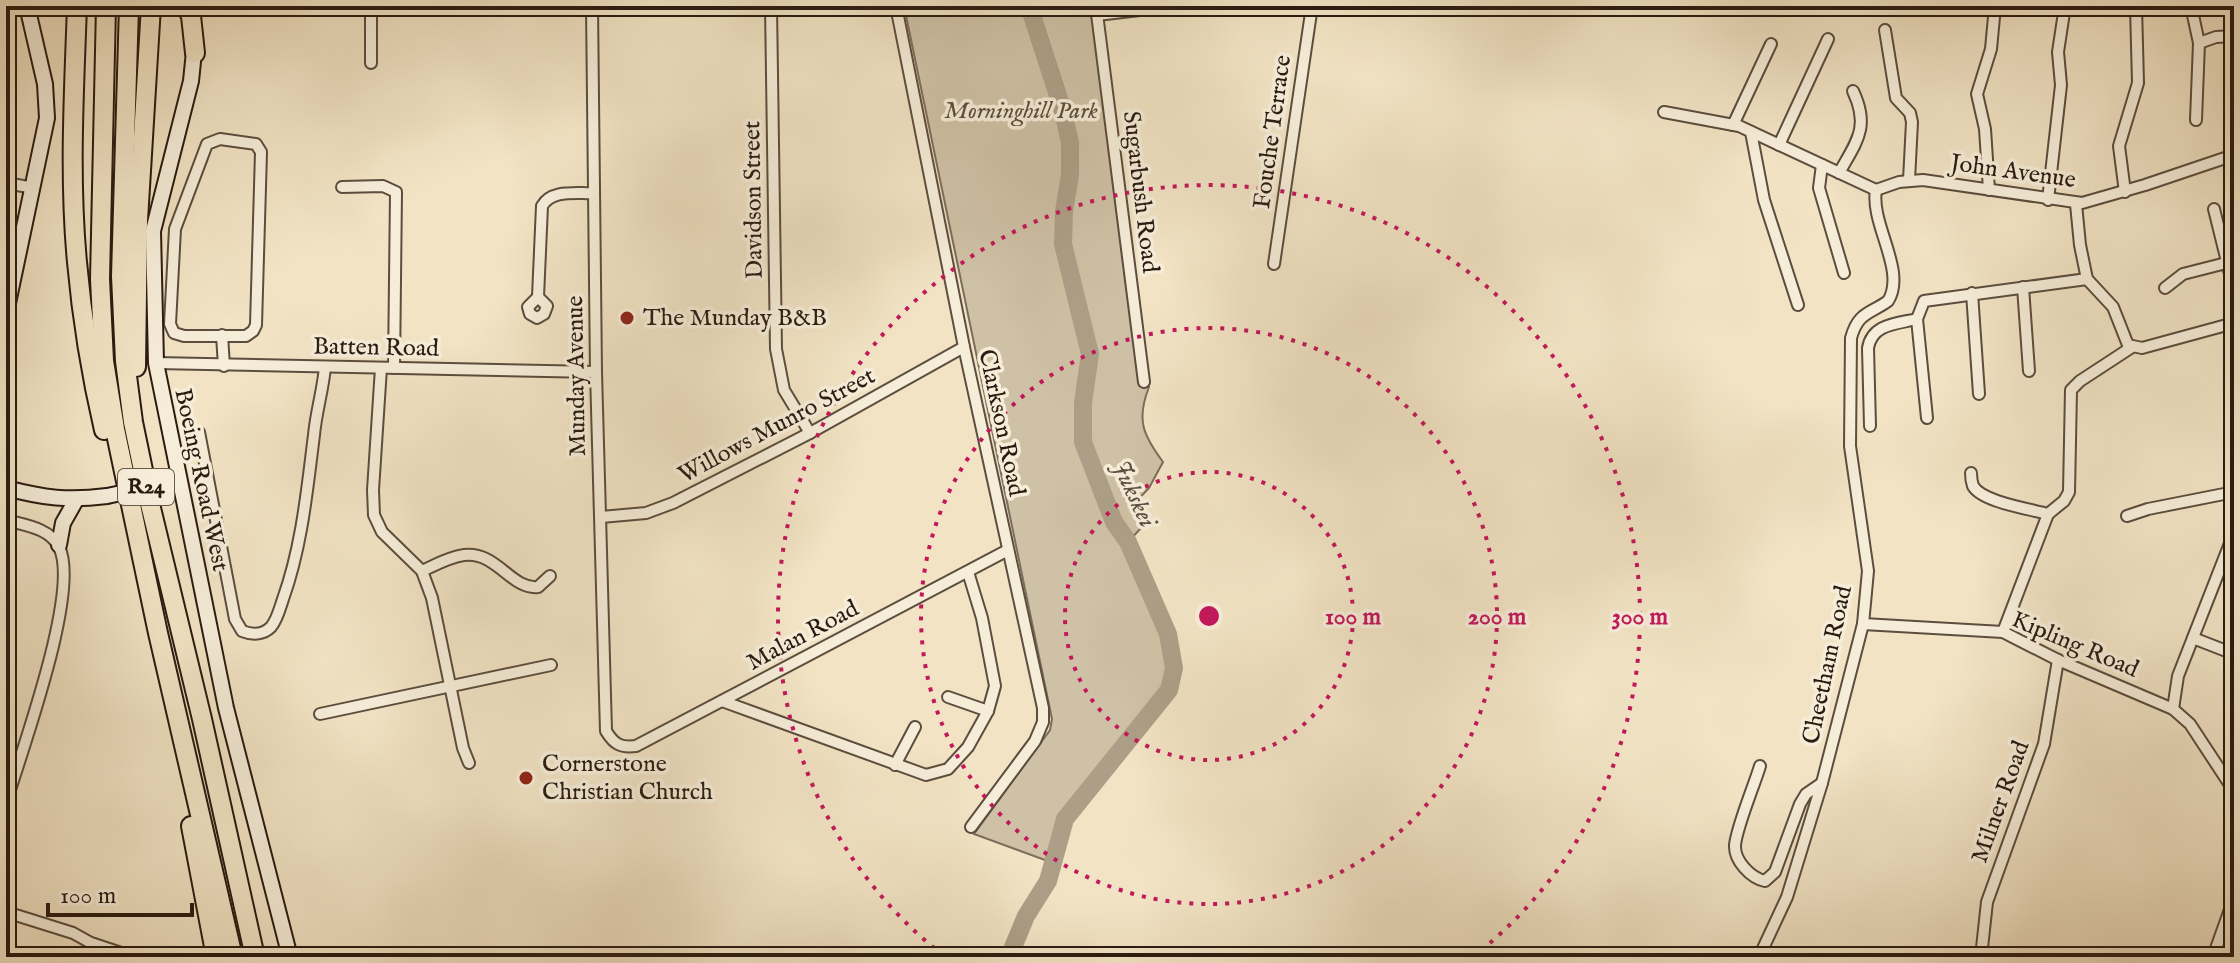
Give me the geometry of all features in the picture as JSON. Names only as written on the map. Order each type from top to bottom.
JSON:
[{"type":"highway","points":[[77,6],[74,160],[76,259],[83,316],[91,374],[115,483],[158,633]]},
{"type":"highway","name":"R24","points":[[106,6],[100,320],[115,429],[178,726],[233,957]]},
{"type":"highway","name":"R24","points":[[129,6],[122,320],[133,422],[258,957]]},
{"type":"highway","points":[[150,504],[136,368],[135,292],[151,6]]},
{"type":"highway","points":[[148,69],[160,6]]},
{"type":"highway","points":[[186,6],[191,16],[195,53]]},
{"type":"highway","points":[[178,726],[191,827],[216,953]]},
{"type":"street","points":[[6,313],[43,149],[48,107],[27,6]]},
{"type":"street","name":"Boeing Road West","points":[[195,6],[195,53],[184,111],[153,231],[156,363],[171,482],[290,957]]},
{"type":"street","points":[[371,6],[371,63]]},
{"type":"street","name":"Munday Avenue","points":[[592,6],[596,372],[606,731],[613,743]]},
{"type":"street","name":"Davidson Street","points":[[771,6],[777,363],[784,390],[810,433]]},
{"type":"street","name":"Clarkson Road","points":[[896,6],[964,347],[1041,696],[1043,722],[1035,741],[971,827]]},
{"type":"street","points":[[1096,11],[1174,6]]},
{"type":"street","name":"Fouche Terrace","points":[[1274,264],[1312,6]]},
{"type":"street","points":[[1989,190],[1985,129],[1977,94],[1991,49],[1995,6]]},
{"type":"street","points":[[2048,200],[2061,85],[2058,52],[2065,6]]},
{"type":"street","points":[[2125,192],[2119,146],[2138,83],[2136,6]]},
{"type":"street","points":[[2191,6],[2199,43],[2196,120]]},
{"type":"street","name":"Sugarbush Road","points":[[1096,11],[1144,382]]},
{"type":"street","points":[[1885,30],[1896,98],[1910,113],[1912,122],[1909,180]]},
{"type":"street","points":[[2199,43],[2216,37],[2234,36]]},
{"type":"street","points":[[1779,145],[1828,39]]},
{"type":"street","points":[[1733,125],[1771,44]]},
{"type":"street","points":[[1839,173],[1861,131],[1862,117],[1853,91]]},
{"type":"street","points":[[1664,112],[1733,125],[1876,190]]},
{"type":"street","points":[[1751,132],[1764,200],[1798,305]]},
{"type":"street","points":[[220,139],[252,142],[260,147],[261,152],[256,325],[246,336],[222,335],[184,336],[174,333],[169,307],[173,243],[180,210],[207,144],[220,139]]},
{"type":"street","name":"John Avenue","points":[[1876,190],[1909,180],[1932,180],[2076,204],[2125,192],[2234,155]]},
{"type":"street","points":[[1822,165],[1819,188],[1844,273]]},
{"type":"street","points":[[6,183],[34,188]]},
{"type":"street","points":[[342,187],[383,186],[396,192],[394,368]]},
{"type":"street","name":"Cheetham Road","points":[[1759,957],[1782,912],[1822,783],[1863,624],[1868,571],[1850,446],[1851,338],[1863,315],[1871,308],[1884,304],[1892,293],[1893,278],[1877,216],[1876,190]]},
{"type":"street","points":[[538,297],[540,214],[545,200],[555,195],[594,193]]},
{"type":"street","points":[[2076,204],[2087,279],[2113,307],[2126,341],[2132,347]]},
{"type":"street","points":[[2214,209],[2230,262],[2234,290]]},
{"type":"street","points":[[2165,288],[2183,274],[2230,262]]},
{"type":"street","points":[[1927,418],[1917,319],[1921,304],[1926,299],[2087,279]]},
{"type":"street","points":[[2023,287],[2029,371]]},
{"type":"street","points":[[1972,293],[1979,394]]},
{"type":"street","points":[[1870,426],[1868,348],[1871,336],[1882,327],[1917,319]]},
{"type":"street","points":[[2003,632],[2048,514],[2064,501],[2069,492],[2071,390],[2132,347],[2142,348],[2234,323]]},
{"type":"street","points":[[222,335],[224,366]]},
{"type":"street","name":"Willows Munro Street","points":[[601,517],[646,513],[664,508],[810,433],[964,347]]},
{"type":"street","points":[[2230,359],[2234,373]]},
{"type":"street","name":"Batten Road","points":[[156,363],[596,372]]},
{"type":"street","points":[[199,432],[235,619],[242,631],[263,632],[269,629],[277,616],[297,558],[325,367]]},
{"type":"street","points":[[381,368],[374,515],[382,532],[422,571],[436,609],[463,748],[469,763]]},
{"type":"street","points":[[1971,473],[1972,485],[1989,498],[2048,514]]},
{"type":"street","points":[[6,488],[54,500],[76,500],[171,482]]},
{"type":"street","points":[[2127,516],[2234,492]]},
{"type":"street","points":[[6,803],[62,611],[64,567],[59,545],[63,523],[76,500]]},
{"type":"street","points":[[6,520],[46,533],[59,545]]},
{"type":"street","points":[[2234,533],[2178,676],[2173,709],[2190,724],[2234,791]]},
{"type":"street","name":"Malan Road","points":[[613,743],[625,747],[636,746],[1008,550]]},
{"type":"street","points":[[422,571],[449,558],[473,554],[489,560],[526,586],[538,587],[550,576]]},
{"type":"street","points":[[722,701],[926,775],[948,769],[968,747],[988,711],[995,686],[982,618],[968,572]]},
{"type":"street","name":"Kipling Road","points":[[1863,624],[2003,632],[2058,660],[2173,709]]},
{"type":"street","points":[[2193,638],[2234,654]]},
{"type":"street","name":"Milner Road","points":[[1981,957],[1987,902],[2044,744],[2058,660]]},
{"type":"street","points":[[320,714],[551,665]]},
{"type":"street","points":[[948,697],[988,711]]},
{"type":"street","points":[[895,765],[915,727]]},
{"type":"street","points":[[1760,766],[1735,844],[1738,858],[1746,871],[1757,880],[1771,879],[1806,794],[1822,783]]},
{"type":"street","points":[[2213,957],[2234,898]]},
{"type":"street","points":[[6,912],[62,929],[124,954]]},
{"type":"green space","name":"Morninghill Park","points":[[904,6],[1100,6],[1149,387],[1142,418],[1146,435],[1163,462],[1149,488],[1132,506],[1141,528],[1128,542],[1168,634],[1174,668],[1169,690],[1065,819],[1053,863],[974,834],[1050,730],[1052,719]]},
{"type":"waterway","name":"Jukskei","points":[[1009,957],[1026,916],[1048,881],[1065,819],[1169,690],[1174,668],[1168,634],[1128,542],[1114,522],[1083,442],[1083,403],[1090,354],[1063,244],[1070,143],[1063,111],[1029,6]]},
{"type":"place","name":"The Munday B&B","points":[[627,318]]},
{"type":"place","name":"Cornerstone Christian Church","points":[[526,778]]}]
